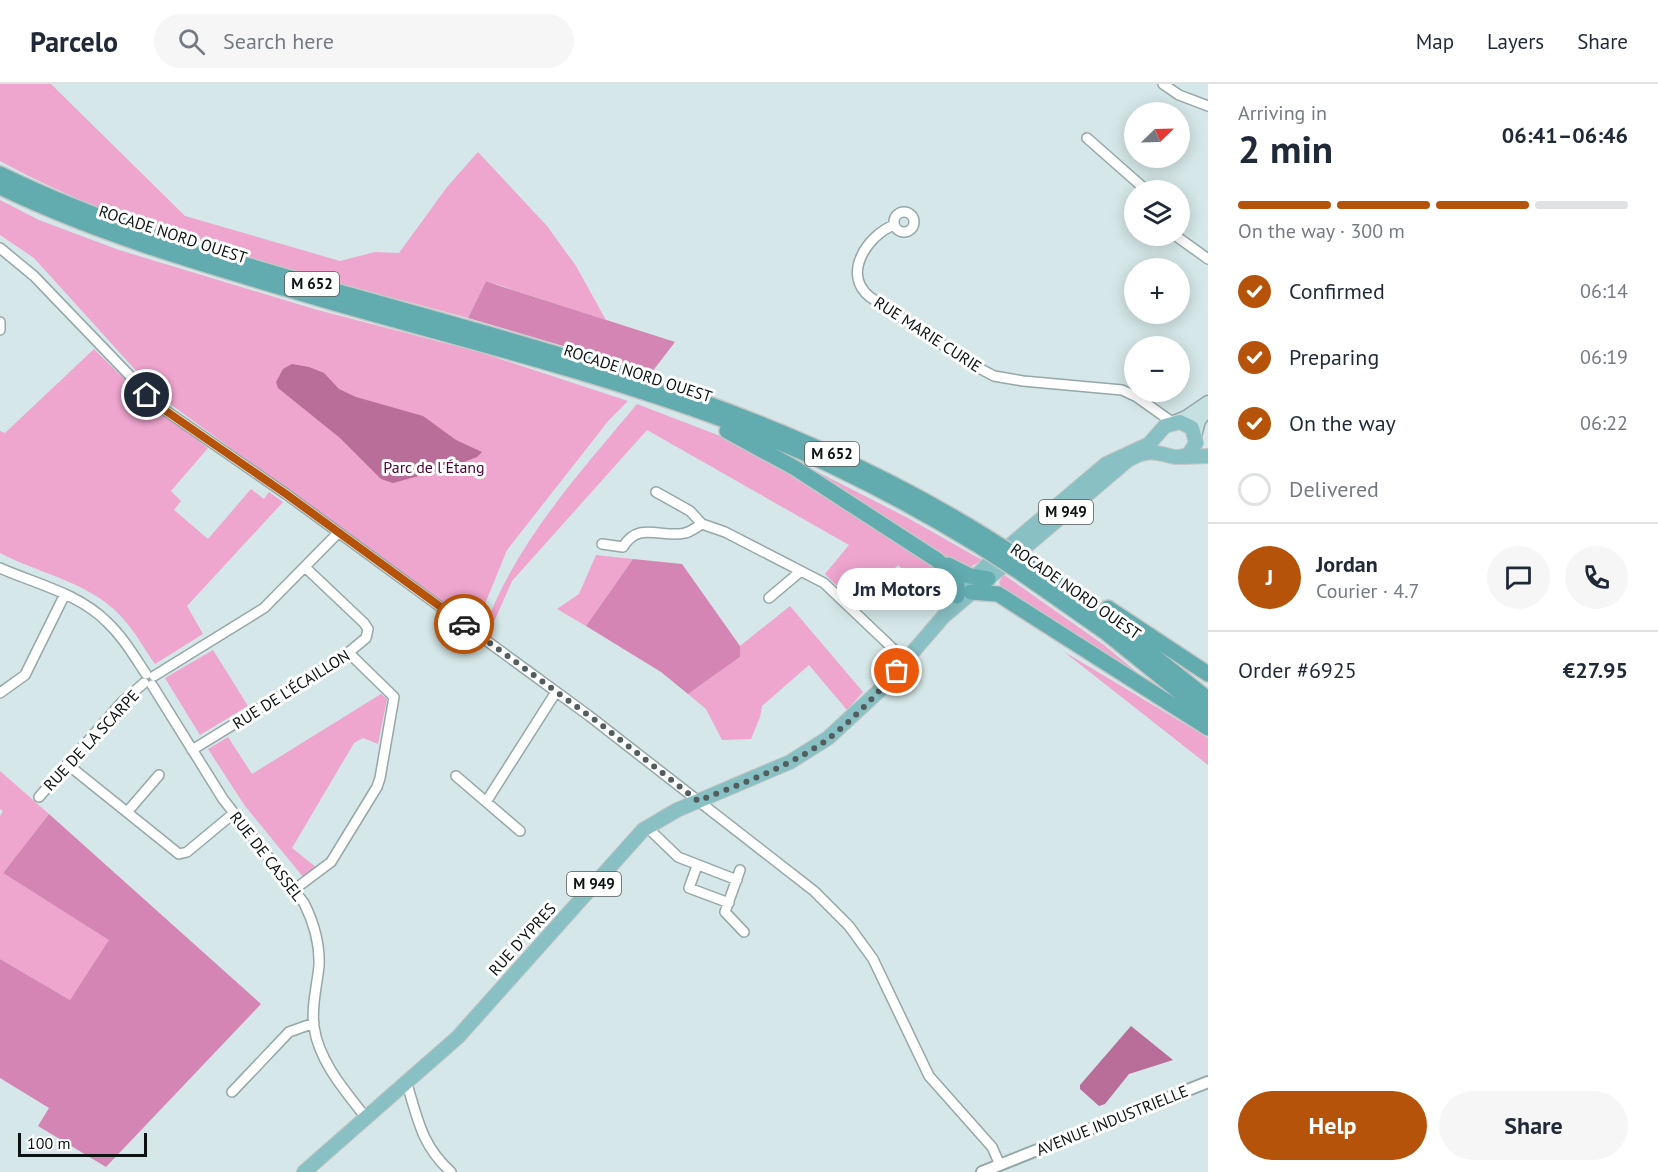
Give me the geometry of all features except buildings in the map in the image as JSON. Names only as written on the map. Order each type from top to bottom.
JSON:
[{"type":"highway","name":"ROCADE NORD OUEST","points":[[0,174],[93,215],[174,243],[627,381],[666,396],[746,416],[812,444],[904,489],[1025,568],[1208,714]]},
{"type":"highway","name":"ROCADE NORD OUEST","points":[[0,187],[87,225],[182,258],[627,381]]},
{"type":"highway","points":[[666,396],[795,468],[938,560],[978,581],[1208,728]]},
{"type":"highway","points":[[938,560],[957,579],[978,581],[998,594]]},
{"type":"highway","name":"ROCADE NORD OUEST","points":[[1025,568],[1048,577],[1123,631],[1208,699]]},
{"type":"highway","points":[[1048,577],[1091,597],[1208,674]]},
{"type":"main road","name":"RUE D'YPRES","points":[[304,1172],[458,1037],[647,827],[698,801],[790,762],[823,742],[866,705],[942,617],[978,581],[1106,464],[1149,444],[1167,426],[1186,417],[1208,402]]},
{"type":"main road","points":[[1184,457],[1194,448],[1199,421],[1208,409]]},
{"type":"main road","points":[[1208,449],[1196,437],[1188,424],[1167,426],[1160,443],[1167,455],[1208,456]]},
{"type":"main road","name":"RUE D'YPRES","points":[[978,581],[1128,460],[1146,451],[1167,455]]},
{"type":"street","points":[[1163,84],[1186,98],[1208,106]]},
{"type":"street","points":[[1087,138],[1135,180]]},
{"type":"street","name":"RUE MARIE CURIE","points":[[894,225],[873,237],[860,258],[859,282],[870,297],[994,376],[1023,381],[1116,389],[1145,402],[1167,426]]},
{"type":"street","points":[[1190,246],[1208,259]]},
{"type":"street","points":[[0,248],[34,276],[159,406],[556,692],[798,876],[849,926],[883,976],[929,1076],[992,1147],[1000,1165]]},
{"type":"street","points":[[0,322],[0,330]]},
{"type":"street","points":[[656,492],[690,511],[702,524],[725,532],[824,583],[906,661]]},
{"type":"street","points":[[602,544],[623,547],[627,541],[645,530],[684,533],[702,524]]},
{"type":"street","name":"RUE DE LA SCARPE","points":[[39,797],[125,698],[149,680],[256,614],[306,568],[338,533]]},
{"type":"street","name":"RUE DE CASSEL","points":[[0,568],[65,594],[81,602],[108,622],[149,680],[234,813],[295,889],[310,916],[318,944],[319,965],[314,1023],[319,1046],[335,1077],[367,1119]]},
{"type":"street","name":"RUE DE L'ÉCAILLON","points":[[192,750],[349,653],[366,638],[366,626],[306,568]]},
{"type":"street","points":[[769,598],[801,571]]},
{"type":"street","points":[[0,693],[25,675],[65,594]]},
{"type":"street","points":[[295,889],[331,862],[377,787],[380,778],[394,697],[349,653]]},
{"type":"street","points":[[486,802],[556,692]]},
{"type":"street","points":[[67,764],[128,811],[172,850],[183,854],[234,813]]},
{"type":"street","points":[[128,811],[159,775]]},
{"type":"street","points":[[456,776],[520,831]]},
{"type":"street","points":[[647,827],[673,854],[697,866],[737,880]]},
{"type":"street","points":[[697,866],[689,888],[729,903]]},
{"type":"street","points":[[741,870],[725,912],[744,932]]},
{"type":"street","points":[[232,1092],[286,1035],[297,1028],[314,1023]]},
{"type":"street","name":"AVENUE INDUSTRIELLE","points":[[982,1172],[1208,1082]]},
{"type":"street","points":[[407,1084],[426,1142],[434,1156],[451,1172]]},
{"type":"green space","points":[[0,84],[51,84],[185,216],[340,261],[375,252],[399,253],[447,187],[478,152],[547,226],[576,266],[606,320],[486,281],[468,318],[229,253],[112,213],[55,189],[0,161]]},
{"type":"green space","name":"Parc de l'Étang","points":[[0,200],[39,220],[119,250],[314,309],[479,352],[628,401],[609,420],[507,550],[476,626],[159,396],[34,258],[0,235]]},
{"type":"green space","points":[[94,349],[150,404],[208,448],[171,491],[181,501],[174,510],[208,539],[251,489],[264,499],[269,492],[283,502],[187,606],[203,634],[155,664],[126,622],[99,598],[67,581],[0,553],[0,431],[5,433]]},
{"type":"green space","points":[[637,404],[728,439],[768,461],[945,575],[950,587],[947,596],[945,599],[924,578],[919,583],[898,565],[857,606],[825,574],[849,545],[647,430],[512,581],[489,633],[484,630],[497,598],[531,539],[571,483]]},
{"type":"green space","points":[[806,466],[908,518],[982,560],[969,568],[953,562]]},
{"type":"green space","points":[[596,555],[633,559],[586,626],[557,609],[579,594]]},
{"type":"green space","points":[[1003,574],[1104,645],[1168,698],[1006,593],[999,583]]},
{"type":"green space","points":[[790,606],[863,692],[847,710],[809,665],[762,706],[751,739],[722,740],[706,709],[688,694],[740,657],[740,646]]},
{"type":"green space","points":[[213,650],[248,706],[200,735],[165,678]]},
{"type":"green space","points":[[1063,651],[1208,738],[1208,765]]},
{"type":"green space","points":[[381,694],[387,699],[378,744],[363,738],[354,743],[292,848],[317,868],[304,878],[245,806],[208,749],[228,737],[252,774]]},
{"type":"green space","points":[[0,771],[49,814],[3,873],[110,940],[70,1000],[0,959],[0,816],[3,811],[0,809]]},
{"type":"shaded area","points":[[486,281],[675,342],[652,372],[468,318]]},
{"type":"shaded area","points":[[292,364],[324,373],[339,389],[356,397],[423,416],[456,440],[482,452],[477,457],[448,468],[393,483],[381,479],[340,438],[278,388],[276,382],[283,369]]},
{"type":"shaded area","points":[[633,559],[682,564],[740,646],[740,657],[688,694],[661,672],[586,626]]},
{"type":"shaded area","points":[[49,814],[261,1004],[106,1167],[38,1126],[49,1108],[0,1078],[0,959],[70,1000],[109,940],[3,873]]},
{"type":"shaded area","points":[[1131,1026],[1173,1060],[1129,1074],[1105,1104],[1099,1106],[1080,1089],[1080,1085]]},
{"type":"way so far","points":[[464,624],[599,723],[698,801],[755,778],[805,754],[840,729],[897,671]]},
{"type":"place","name":"Jm Motors","points":[[897,671]]},
{"type":"route","points":[[147,395],[159,406],[286,494],[464,624]]}]
